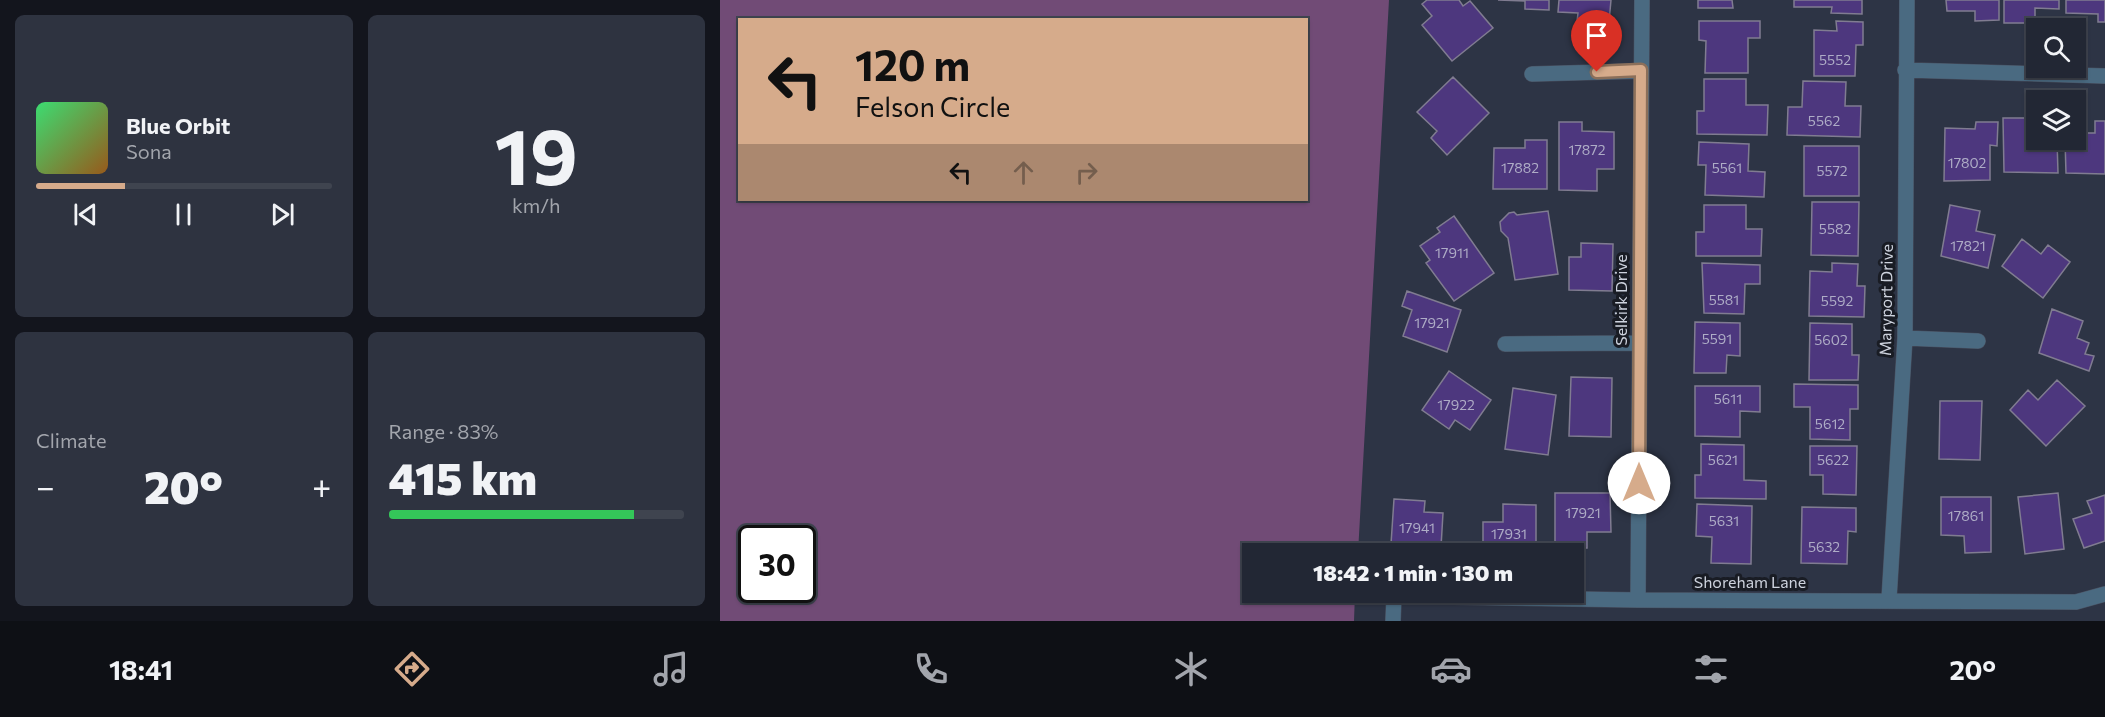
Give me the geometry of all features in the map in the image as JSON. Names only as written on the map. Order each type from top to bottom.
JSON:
[{"type":"street","name":"Selkirk Drive","points":[[1638,600],[1642,0]]},
{"type":"street","name":"Maryport Drive","points":[[1889,599],[1905,338],[1907,0]]},
{"type":"street","points":[[1532,74],[1641,70]]},
{"type":"street","points":[[1905,70],[2105,76]]},
{"type":"street","points":[[1905,338],[1978,341]]},
{"type":"street","points":[[1505,344],[1639,343]]},
{"type":"street","name":"Shoreham Lane","points":[[1393,621],[1394,596],[1638,600],[1889,599],[2076,602],[2105,594]]},
{"type":"shaded area","points":[[720,0],[1389,0],[1359,543],[1242,543],[1242,603],[1355,603],[1354,621],[720,621]]},
{"type":"building","points":[[1427,0],[1459,0],[1463,6],[1470,1],[1493,28],[1452,61],[1422,25],[1432,16],[1422,4]]},
{"type":"building","points":[[1498,0],[1549,0],[1549,10],[1525,9],[1525,1]]},
{"type":"building","points":[[1559,0],[1611,0],[1608,33],[1576,30],[1578,13],[1558,12]]},
{"type":"building","points":[[1698,0],[1732,0],[1733,8],[1698,8]]},
{"type":"building","points":[[1794,0],[1862,0],[1862,14],[1831,13],[1832,7],[1794,7]]},
{"type":"building","points":[[1946,0],[1999,0],[1999,20],[1975,21],[1975,11],[1947,11]]},
{"type":"building","points":[[2004,0],[2059,0],[2059,9],[2035,8],[2035,18],[2026,18],[2026,23],[2004,23]]},
{"type":"building","points":[[2066,0],[2105,0],[2105,22],[2098,22],[2098,14],[2066,13]]},
{"type":"building","points":[[1699,21],[1760,21],[1760,38],[1748,38],[1748,73],[1705,73],[1706,41],[1699,40]]},
{"type":"building","points":[[1836,21],[1863,22],[1863,45],[1856,45],[1855,76],[1814,76],[1814,30],[1837,31]]},
{"type":"building","points":[[1453,77],[1489,113],[1447,155],[1431,138],[1437,131],[1417,112]]},
{"type":"building","points":[[1704,79],[1746,79],[1746,105],[1768,105],[1767,135],[1697,134],[1697,111],[1704,111]]},
{"type":"building","points":[[1803,81],[1846,82],[1845,106],[1861,106],[1860,137],[1787,135],[1788,107],[1802,107]]},
{"type":"building","points":[[2003,118],[2026,118],[2026,150],[2057,150],[2058,173],[2004,172]]},
{"type":"building","points":[[2095,121],[2105,121],[2105,174],[2066,173],[2065,150],[2086,150],[2086,133],[2095,133]]},
{"type":"building","points":[[1559,122],[1582,122],[1582,131],[1614,132],[1614,169],[1597,169],[1597,191],[1559,190]]},
{"type":"building","points":[[1976,122],[1998,122],[1997,146],[1990,145],[1990,180],[1944,181],[1945,128],[1975,129]]},
{"type":"building","points":[[1525,140],[1547,140],[1547,189],[1493,189],[1494,148],[1525,148]]},
{"type":"building","points":[[1699,142],[1749,144],[1748,171],[1765,172],[1764,197],[1705,195],[1706,165],[1698,165]]},
{"type":"building","points":[[1804,146],[1859,146],[1859,196],[1804,196]]},
{"type":"building","points":[[1812,202],[1859,202],[1858,256],[1811,255]]},
{"type":"building","points":[[1704,205],[1746,205],[1746,229],[1762,229],[1761,256],[1696,256],[1696,232],[1704,232]]},
{"type":"building","points":[[1950,205],[1980,211],[1976,231],[1995,235],[1988,268],[1941,256]]},
{"type":"building","points":[[1548,211],[1558,274],[1515,280],[1508,238],[1501,231],[1500,222],[1509,213],[1514,212],[1517,215]]},
{"type":"building","points":[[1454,216],[1494,273],[1454,301],[1426,263],[1430,260],[1420,246],[1440,232],[1437,228]]},
{"type":"building","points":[[2022,239],[2041,254],[2048,245],[2070,262],[2043,298],[2002,266]]},
{"type":"building","points":[[1581,243],[1613,244],[1612,291],[1569,290],[1569,257],[1581,257]]},
{"type":"building","points":[[1702,263],[1760,265],[1760,284],[1745,284],[1744,314],[1704,313]]},
{"type":"building","points":[[1832,263],[1858,264],[1857,286],[1865,286],[1864,317],[1809,316],[1810,271],[1832,272]]},
{"type":"building","points":[[1407,291],[1461,310],[1447,352],[1403,336],[1412,310],[1402,306]]},
{"type":"building","points":[[2052,309],[2083,321],[2077,338],[2089,343],[2085,354],[2094,356],[2089,371],[2039,353]]},
{"type":"building","points":[[1695,322],[1740,323],[1740,356],[1727,355],[1726,373],[1694,373]]},
{"type":"building","points":[[1810,323],[1852,324],[1852,355],[1859,355],[1858,380],[1809,380]]},
{"type":"building","points":[[1449,371],[1491,400],[1470,430],[1455,420],[1449,429],[1422,410]]},
{"type":"building","points":[[1571,377],[1612,378],[1611,437],[1569,436]]},
{"type":"building","points":[[2057,380],[2085,406],[2046,446],[2010,410],[2028,390],[2038,400]]},
{"type":"building","points":[[1794,384],[1858,385],[1858,409],[1850,409],[1850,440],[1810,439],[1810,407],[1794,407]]},
{"type":"building","points":[[1695,386],[1760,386],[1760,412],[1740,411],[1740,437],[1695,436]]},
{"type":"building","points":[[1513,388],[1556,395],[1548,455],[1505,449]]},
{"type":"building","points":[[1940,401],[1982,401],[1980,460],[1939,459]]},
{"type":"building","points":[[1701,444],[1744,445],[1744,480],[1766,481],[1766,499],[1695,498],[1695,475],[1701,475]]},
{"type":"building","points":[[1810,446],[1857,446],[1856,495],[1823,494],[1823,475],[1810,475]]},
{"type":"building","points":[[1555,493],[1610,493],[1611,532],[1587,532],[1587,548],[1584,548],[1584,543],[1555,543]]},
{"type":"building","points":[[2058,493],[2064,549],[2025,554],[2018,497]]},
{"type":"building","points":[[2105,495],[2105,541],[2084,548],[2073,519],[2092,513],[2087,501]]},
{"type":"building","points":[[1941,497],[1991,497],[1991,552],[1965,553],[1964,536],[1941,535]]},
{"type":"building","points":[[1394,499],[1425,501],[1424,512],[1443,513],[1441,543],[1391,543]]},
{"type":"building","points":[[1503,504],[1536,505],[1536,543],[1483,543],[1483,522],[1503,522]]},
{"type":"building","points":[[1697,504],[1752,506],[1751,564],[1711,563],[1712,537],[1696,536]]},
{"type":"building","points":[[1802,507],[1856,508],[1856,532],[1848,531],[1847,564],[1801,563]]},
{"type":"route","points":[[1597,72],[1641,70],[1639,483]]}]
